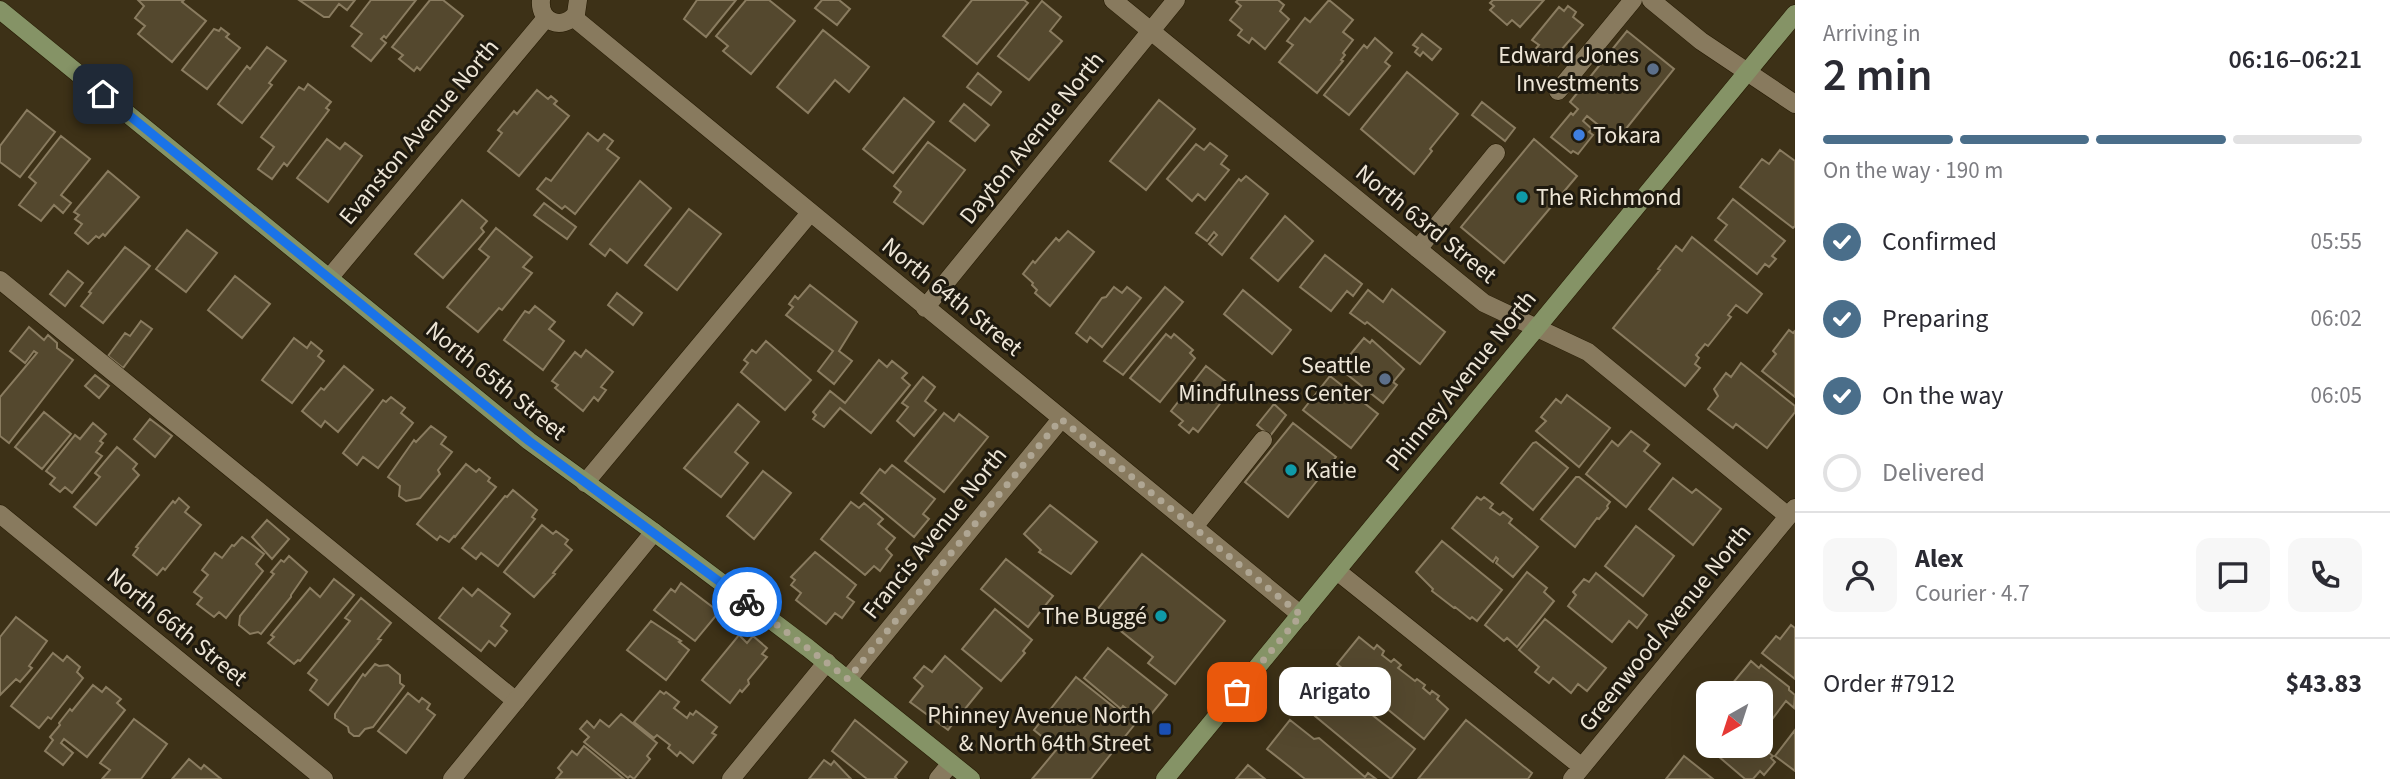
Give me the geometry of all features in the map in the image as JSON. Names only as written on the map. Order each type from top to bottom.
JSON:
[{"type":"street","name":"North 63rd Street","points":[[1113,0],[1484,303],[1588,352],[1792,512]]},
{"type":"street","name":"Dayton Avenue North","points":[[925,307],[1176,0]]},
{"type":"street","points":[[1558,91],[1633,0]]},
{"type":"street","points":[[1651,0],[1701,41],[1795,104]]},
{"type":"street","points":[[544,9],[555,23],[562,23],[575,8]]},
{"type":"street","name":"North 64th Street","points":[[575,8],[810,213],[1301,615]]},
{"type":"street","name":"Evanston Avenue North","points":[[330,277],[544,9]]},
{"type":"street","name":"North 65th Street","points":[[0,10],[529,441],[827,662],[971,779]]},
{"type":"street","name":"Phinney Avenue North","points":[[1166,779],[1795,13]]},
{"type":"street","points":[[1418,249],[1496,153]]},
{"type":"street","points":[[585,483],[810,213]]},
{"type":"street","points":[[0,280],[516,701]]},
{"type":"street","name":"Francis Avenue North","points":[[848,679],[1061,419]]},
{"type":"street","points":[[1194,527],[1263,440]]},
{"type":"street","name":"Greenwood Avenue North","points":[[1577,773],[1792,512]]},
{"type":"street","name":"North 66th Street","points":[[0,514],[324,779]]},
{"type":"street","points":[[452,779],[654,532]]},
{"type":"street","points":[[1337,571],[1577,773]]},
{"type":"street","points":[[731,779],[827,662]]},
{"type":"street","points":[[938,779],[951,763]]},
{"type":"building","points":[[138,0],[184,0],[182,2],[206,21],[172,62],[138,34],[145,26],[135,18],[144,6]]},
{"type":"building","points":[[299,0],[355,0],[347,10],[339,4],[329,17],[324,17]]},
{"type":"building","points":[[371,0],[416,0],[386,38],[384,36],[381,39],[386,43],[371,61],[352,46],[362,34],[351,26]]},
{"type":"building","points":[[430,0],[443,0],[463,16],[420,70],[417,67],[414,71],[399,59],[403,55],[392,47]]},
{"type":"building","points":[[697,0],[736,0],[706,37],[684,19]]},
{"type":"building","points":[[746,0],[769,0],[795,21],[751,74],[723,51],[728,46],[716,36]]},
{"type":"building","points":[[822,0],[839,0],[850,9],[837,25],[815,8]]},
{"type":"building","points":[[972,0],[1024,0],[1028,3],[977,64],[943,36]]},
{"type":"building","points":[[1278,0],[1284,5],[1280,11],[1289,19],[1265,49],[1252,38],[1249,43],[1238,35],[1242,30],[1230,20],[1241,6],[1236,2]]},
{"type":"building","points":[[1329,0],[1353,20],[1343,32],[1353,40],[1343,53],[1343,61],[1317,93],[1279,62],[1293,45],[1287,41],[1305,18],[1310,22]]},
{"type":"building","points":[[1493,0],[1544,0],[1520,27],[1512,20],[1507,25],[1490,10],[1494,6],[1490,3]]},
{"type":"building","points":[[1042,1],[1061,17],[1050,31],[1062,41],[1029,80],[998,56]]},
{"type":"building","points":[[1568,6],[1576,12],[1573,17],[1583,25],[1548,65],[1533,52],[1539,45],[1532,40],[1559,7],[1564,11]]},
{"type":"building","points":[[221,28],[229,34],[226,37],[240,48],[207,89],[182,70],[214,29],[219,31]]},
{"type":"building","points":[[823,30],[869,67],[849,92],[835,80],[808,113],[777,87]]},
{"type":"building","points":[[1627,31],[1674,69],[1617,140],[1587,116],[1583,121],[1592,129],[1589,132],[1593,135],[1578,154],[1573,151],[1571,153],[1551,137],[1571,113],[1573,115],[1578,109],[1570,102]]},
{"type":"building","points":[[1422,34],[1441,49],[1432,60],[1423,52],[1420,56],[1415,52],[1418,48],[1413,45]]},
{"type":"building","points":[[1375,38],[1392,53],[1385,62],[1390,66],[1349,115],[1324,95],[1364,45],[1367,48]]},
{"type":"building","points":[[267,47],[286,61],[269,83],[272,85],[242,123],[218,104],[247,66],[250,69]]},
{"type":"building","points":[[1407,72],[1458,114],[1414,174],[1361,129]]},
{"type":"building","points":[[978,73],[1001,92],[991,105],[967,87]]},
{"type":"building","points":[[308,84],[331,102],[326,108],[329,110],[287,166],[284,163],[272,179],[258,169],[274,147],[261,137],[299,87],[304,90]]},
{"type":"building","points":[[537,90],[548,99],[551,96],[557,101],[554,104],[569,116],[519,176],[488,151],[502,133],[498,130],[514,111],[517,114]]},
{"type":"building","points":[[904,98],[934,122],[893,173],[863,149]]},
{"type":"building","points":[[1159,100],[1195,129],[1146,190],[1110,161]]},
{"type":"building","points":[[1482,102],[1515,128],[1505,141],[1472,115]]},
{"type":"building","points":[[964,104],[989,125],[975,141],[950,121]]},
{"type":"building","points":[[27,110],[55,132],[20,177],[0,162],[0,146]]},
{"type":"building","points":[[588,133],[598,141],[604,134],[613,141],[607,149],[619,158],[575,214],[565,206],[562,209],[537,189],[546,178],[551,181]]},
{"type":"building","points":[[61,136],[90,159],[61,195],[71,203],[63,213],[54,205],[41,221],[19,205],[36,183],[29,177]]},
{"type":"building","points":[[327,139],[340,149],[345,143],[362,156],[328,202],[297,178]]},
{"type":"building","name":"The Richmond","points":[[1534,139],[1577,176],[1504,263],[1461,227]]},
{"type":"building","points":[[928,142],[965,170],[923,224],[894,202],[901,192],[894,186]]},
{"type":"building","points":[[1210,143],[1227,156],[1221,164],[1229,170],[1205,200],[1198,194],[1192,201],[1167,179],[1196,144],[1204,150]]},
{"type":"building","points":[[1780,150],[1795,161],[1793,228],[1740,187],[1762,159],[1769,164]]},
{"type":"building","points":[[108,171],[139,197],[105,236],[96,236],[88,244],[75,233],[82,224],[75,219],[79,215],[74,212]]},
{"type":"building","points":[[1246,176],[1268,194],[1222,255],[1209,244],[1217,235],[1214,232],[1207,241],[1196,233],[1239,179],[1241,181]]},
{"type":"building","points":[[640,181],[671,208],[627,263],[610,249],[605,256],[590,244]]},
{"type":"building","points":[[1733,199],[1785,241],[1772,256],[1776,259],[1769,267],[1765,264],[1757,274],[1715,240],[1727,225],[1718,218]]},
{"type":"building","points":[[462,200],[487,221],[481,228],[484,232],[443,278],[415,254]]},
{"type":"building","points":[[544,203],[576,227],[567,239],[534,215]]},
{"type":"building","points":[[689,209],[721,234],[677,290],[645,265]]},
{"type":"building","points":[[1285,216],[1313,241],[1278,281],[1251,258]]},
{"type":"building","points":[[496,228],[532,257],[523,267],[532,273],[502,310],[499,308],[478,332],[447,307],[489,257],[479,249]]},
{"type":"building","points":[[187,230],[217,253],[186,292],[156,269]]},
{"type":"building","points":[[1068,231],[1094,252],[1050,306],[1035,293],[1037,290],[1033,283],[1023,274],[1056,238],[1059,241]]},
{"type":"building","points":[[1692,237],[1762,294],[1747,313],[1736,305],[1728,315],[1731,317],[1708,346],[1705,344],[1696,355],[1699,358],[1695,364],[1700,368],[1685,386],[1613,328],[1676,246],[1682,251]]},
{"type":"building","points":[[125,247],[150,266],[103,323],[81,306]]},
{"type":"building","points":[[1325,255],[1362,284],[1353,296],[1347,291],[1331,311],[1300,287]]},
{"type":"building","points":[[68,271],[83,283],[65,306],[50,294]]},
{"type":"building","points":[[235,276],[270,304],[242,338],[208,310]]},
{"type":"building","points":[[810,285],[857,322],[839,351],[852,361],[834,384],[818,371],[833,351],[786,315],[793,307],[789,304],[795,296],[798,299]]},
{"type":"building","points":[[1114,287],[1122,293],[1127,287],[1141,298],[1102,347],[1090,337],[1087,342],[1076,333],[1102,298]]},
{"type":"building","points":[[1165,287],[1183,302],[1123,375],[1104,361]]},
{"type":"building","points":[[1392,289],[1445,332],[1420,364],[1367,322],[1365,324],[1350,313],[1368,290],[1383,302]]},
{"type":"building","points":[[1243,290],[1291,330],[1272,354],[1224,314]]},
{"type":"building","points":[[617,293],[642,313],[633,325],[608,305]]},
{"type":"building","points":[[535,306],[555,322],[549,329],[564,341],[543,370],[504,340],[525,311],[529,313]]},
{"type":"building","points":[[141,321],[152,329],[123,368],[108,356],[125,333],[130,336]]},
{"type":"building","points":[[29,327],[44,340],[48,335],[57,343],[57,348],[73,360],[9,443],[0,436],[0,397],[37,353],[34,351],[25,363],[10,351]]},
{"type":"building","points":[[1789,330],[1793,333],[1795,331],[1795,397],[1762,371],[1776,354],[1773,351]]},
{"type":"building","points":[[1166,334],[1171,338],[1174,334],[1193,350],[1190,353],[1195,358],[1160,402],[1130,378]]},
{"type":"building","points":[[294,338],[307,348],[311,342],[322,351],[318,356],[324,361],[292,403],[262,380]]},
{"type":"building","points":[[1364,338],[1370,343],[1372,340],[1404,369],[1393,382],[1397,385],[1383,403],[1339,368]]},
{"type":"building","points":[[766,341],[811,380],[785,410],[741,372],[748,363],[744,360],[752,350],[756,353]]},
{"type":"building","points":[[586,350],[613,372],[601,387],[606,390],[598,401],[594,397],[583,411],[555,388],[558,385],[552,381],[575,352],[581,357]]},
{"type":"building","points":[[879,360],[887,367],[892,361],[907,373],[902,378],[910,385],[871,433],[840,408],[824,427],[813,419],[816,415],[813,412],[830,391],[845,403]]},
{"type":"building","points":[[1741,363],[1795,406],[1795,412],[1767,448],[1736,424],[1733,428],[1708,409],[1718,396],[1714,389],[1726,373],[1731,377]]},
{"type":"building","points":[[344,366],[373,390],[338,432],[325,421],[321,427],[302,411]]},
{"type":"building","points":[[1206,366],[1233,387],[1198,432],[1193,428],[1189,433],[1179,425],[1183,421],[1171,411]]},
{"type":"building","points":[[95,375],[109,386],[99,398],[85,386]]},
{"type":"building","points":[[1330,376],[1378,414],[1351,448],[1303,410]]},
{"type":"building","points":[[923,377],[935,387],[925,401],[936,410],[914,436],[897,421],[908,407],[902,403]]},
{"type":"building","points":[[1567,395],[1610,428],[1579,467],[1536,431],[1546,421],[1541,417],[1556,399],[1561,403]]},
{"type":"building","points":[[391,397],[405,408],[401,413],[413,423],[378,468],[363,457],[357,465],[343,453],[383,400],[386,402]]},
{"type":"building","points":[[738,404],[759,422],[735,452],[748,463],[721,497],[684,468]]},
{"type":"building","points":[[1274,404],[1286,415],[1270,436],[1257,425]]},
{"type":"building","points":[[44,412],[71,434],[42,469],[15,447]]},
{"type":"building","points":[[944,413],[954,421],[959,414],[988,437],[944,492],[905,461]]},
{"type":"building","points":[[150,419],[172,436],[155,457],[134,439]]},
{"type":"building","points":[[93,423],[106,434],[96,452],[102,456],[72,493],[65,487],[60,492],[50,484],[55,478],[46,471],[75,435],[80,439]]},
{"type":"building","name":"Katie","points":[[1293,423],[1336,457],[1288,517],[1245,482]]},
{"type":"building","points":[[431,426],[446,437],[441,444],[452,452],[438,470],[440,474],[420,498],[406,501],[399,496],[400,486],[388,477],[414,440],[416,442]]},
{"type":"building","points":[[1631,431],[1649,445],[1644,451],[1660,464],[1626,507],[1586,474],[1612,441],[1618,446]]},
{"type":"building","points":[[1536,442],[1568,468],[1533,510],[1501,483]]},
{"type":"building","points":[[117,447],[137,464],[133,469],[139,475],[96,525],[74,507],[100,477],[95,473]]},
{"type":"building","points":[[466,464],[476,472],[479,469],[496,487],[455,537],[449,542],[440,536],[437,540],[417,524]]},
{"type":"building","points":[[892,465],[935,499],[923,514],[929,519],[914,537],[861,493],[880,469],[885,473]]},
{"type":"building","points":[[763,471],[791,493],[754,539],[727,516]]},
{"type":"building","points":[[1576,477],[1610,502],[1608,508],[1575,547],[1541,519]]},
{"type":"building","points":[[1673,478],[1692,493],[1696,489],[1721,509],[1693,545],[1649,509]]},
{"type":"building","points":[[513,490],[537,510],[532,517],[535,519],[498,566],[481,553],[476,559],[462,548]]},
{"type":"building","points":[[1477,497],[1481,500],[1484,497],[1493,504],[1490,508],[1500,515],[1503,512],[1512,519],[1509,523],[1538,547],[1513,577],[1496,563],[1496,557],[1493,562],[1452,528]]},
{"type":"building","points":[[179,498],[189,507],[185,512],[201,525],[165,570],[163,568],[157,575],[133,555],[138,548],[136,547],[173,501],[175,503]]},
{"type":"building","points":[[851,502],[859,508],[864,503],[883,519],[878,524],[895,538],[886,549],[892,555],[880,571],[874,566],[865,575],[821,539]]},
{"type":"building","points":[[1050,505],[1097,542],[1071,574],[1039,552],[1041,550],[1024,534]]},
{"type":"building","points":[[267,520],[289,539],[272,559],[252,537]]},
{"type":"building","points":[[542,525],[553,534],[556,531],[568,540],[565,544],[572,550],[534,597],[504,572]]},
{"type":"building","points":[[1636,526],[1674,556],[1643,596],[1605,566]]},
{"type":"building","points":[[242,537],[264,554],[256,564],[263,571],[226,618],[219,612],[214,617],[197,604],[202,598],[194,592],[208,575],[202,570],[215,553],[222,558]]},
{"type":"building","points":[[1442,541],[1502,590],[1477,621],[1472,617],[1470,619],[1432,591],[1416,572]]},
{"type":"building","points":[[815,552],[856,585],[847,597],[854,602],[842,618],[835,613],[826,624],[796,600],[801,593],[791,585],[795,580],[791,577]]},
{"type":"building","name":"The Buggé","points":[[1142,554],[1225,621],[1175,684],[1148,663],[1153,657],[1096,611]]},
{"type":"building","points":[[289,556],[307,572],[261,634],[250,634],[239,625],[240,616],[274,574],[271,572],[281,560],[284,562]]},
{"type":"building","points":[[1006,559],[1053,596],[1028,627],[981,589]]},
{"type":"building","points":[[1527,572],[1547,588],[1544,592],[1554,601],[1517,647],[1507,638],[1504,641],[1485,625]]},
{"type":"building","points":[[1596,573],[1647,615],[1637,628],[1629,621],[1612,642],[1568,606],[1576,595],[1573,592],[1584,579],[1589,582]]},
{"type":"building","points":[[334,579],[354,595],[300,661],[294,664],[268,643],[274,637],[271,635],[310,588],[320,597]]},
{"type":"building","points":[[681,583],[719,612],[695,641],[654,610],[671,589],[675,592]]},
{"type":"building","points":[[463,588],[472,596],[478,589],[510,614],[501,626],[507,631],[495,646],[489,641],[481,651],[439,618]]},
{"type":"building","points":[[361,598],[391,623],[378,639],[381,640],[328,705],[310,690],[317,680],[308,673],[350,621],[345,618]]},
{"type":"building","points":[[995,609],[1032,640],[1023,651],[1025,653],[1001,681],[962,649]]},
{"type":"building","points":[[16,617],[47,641],[29,666],[32,668],[20,682],[16,679],[0,695],[0,637]]},
{"type":"building","points":[[1545,619],[1606,668],[1587,691],[1578,684],[1571,693],[1553,678],[1549,683],[1535,672],[1539,667],[1519,650]]},
{"type":"building","points":[[651,621],[681,641],[679,642],[689,650],[666,680],[627,650]]},
{"type":"building","points":[[1791,625],[1795,628],[1795,679],[1762,653],[1776,636],[1780,639]]},
{"type":"building","points":[[739,635],[747,643],[753,636],[767,648],[762,654],[767,657],[748,680],[749,684],[742,692],[740,690],[730,703],[702,680]]},
{"type":"building","points":[[1359,637],[1374,649],[1377,645],[1384,651],[1382,655],[1391,662],[1394,659],[1401,665],[1398,668],[1425,685],[1423,688],[1430,694],[1432,691],[1439,696],[1437,699],[1448,709],[1424,739],[1358,685],[1360,683],[1337,664]]},
{"type":"building","points":[[1108,648],[1167,695],[1144,723],[1123,706],[1121,709],[1084,678]]},
{"type":"building","points":[[53,653],[63,661],[67,656],[80,667],[77,672],[83,678],[51,719],[48,717],[39,728],[11,706]]},
{"type":"building","points":[[945,656],[982,688],[948,730],[910,702],[923,686],[914,678],[924,666],[932,672]]},
{"type":"building","points":[[1751,661],[1759,668],[1761,665],[1789,687],[1795,695],[1794,708],[1786,701],[1773,718],[1773,681],[1734,681]]},
{"type":"building","points":[[375,664],[388,665],[400,675],[400,683],[404,686],[373,727],[365,729],[359,736],[354,736],[348,727],[335,718],[335,714],[363,674],[365,676]]},
{"type":"building","points":[[1076,677],[1135,724],[1091,779],[1032,779],[1057,749],[1034,730]]},
{"type":"building","points":[[93,685],[102,692],[106,687],[121,699],[117,703],[125,710],[87,757],[64,739],[61,743],[73,753],[63,765],[45,751],[53,740],[50,737],[70,709],[72,711]]},
{"type":"building","points":[[1337,687],[1415,749],[1391,779],[1315,716]]},
{"type":"building","points":[[660,691],[664,694],[666,692],[679,702],[674,708],[687,718],[690,713],[693,715],[696,711],[717,727],[712,733],[716,735],[693,763],[680,752],[677,756],[668,748],[670,745],[657,735],[654,738],[634,722]]},
{"type":"building","points":[[408,693],[419,702],[422,698],[430,704],[427,709],[435,715],[406,753],[378,731]]},
{"type":"building","points":[[621,714],[657,743],[647,756],[650,759],[634,779],[630,776],[628,778],[584,742],[589,737],[580,729],[587,721],[594,728],[600,720],[609,727]]},
{"type":"building","points":[[134,719],[167,744],[141,779],[102,779],[110,770],[100,763]]},
{"type":"building","points":[[855,720],[907,762],[895,777],[897,779],[867,779],[832,751]]},
{"type":"building","points":[[1290,720],[1314,739],[1319,738],[1365,777],[1368,773],[1376,779],[1305,779],[1267,749]]},
{"type":"building","points":[[1466,720],[1532,773],[1528,779],[1418,779]]},
{"type":"building","points":[[1795,730],[1795,771],[1775,756]]},
{"type":"building","points":[[584,746],[624,779],[556,779],[562,772],[558,768],[572,751],[577,755]]},
{"type":"building","points":[[1684,756],[1713,779],[1666,779]]},
{"type":"building","points":[[1720,758],[1771,758],[1775,762],[1764,775],[1760,771],[1753,779],[1745,779]]},
{"type":"building","points":[[189,759],[201,769],[204,765],[221,779],[172,779]]},
{"type":"building","points":[[824,760],[831,765],[834,761],[851,779],[809,779]]},
{"type":"building","points":[[1248,765],[1265,779],[1236,779]]},
{"type":"way so far","points":[[747,602],[848,679],[1061,419],[1301,615],[1237,692]]},
{"type":"place","name":"Edward Jones Investments","points":[[1653,69]]},
{"type":"place","name":"Tokara","points":[[1579,135]]},
{"type":"place","name":"The Richmond","points":[[1522,197]]},
{"type":"place","name":"Seattle Mindfulness Center","points":[[1385,379]]},
{"type":"place","name":"Katie","points":[[1291,470]]},
{"type":"place","name":"The Buggé","points":[[1161,616]]},
{"type":"place","name":"Arigato","points":[[1237,692]]},
{"type":"place","name":"Phinney Avenue North & North 64th Street","points":[[1165,729]]},
{"type":"route","points":[[103,94],[529,441],[747,602]]}]
